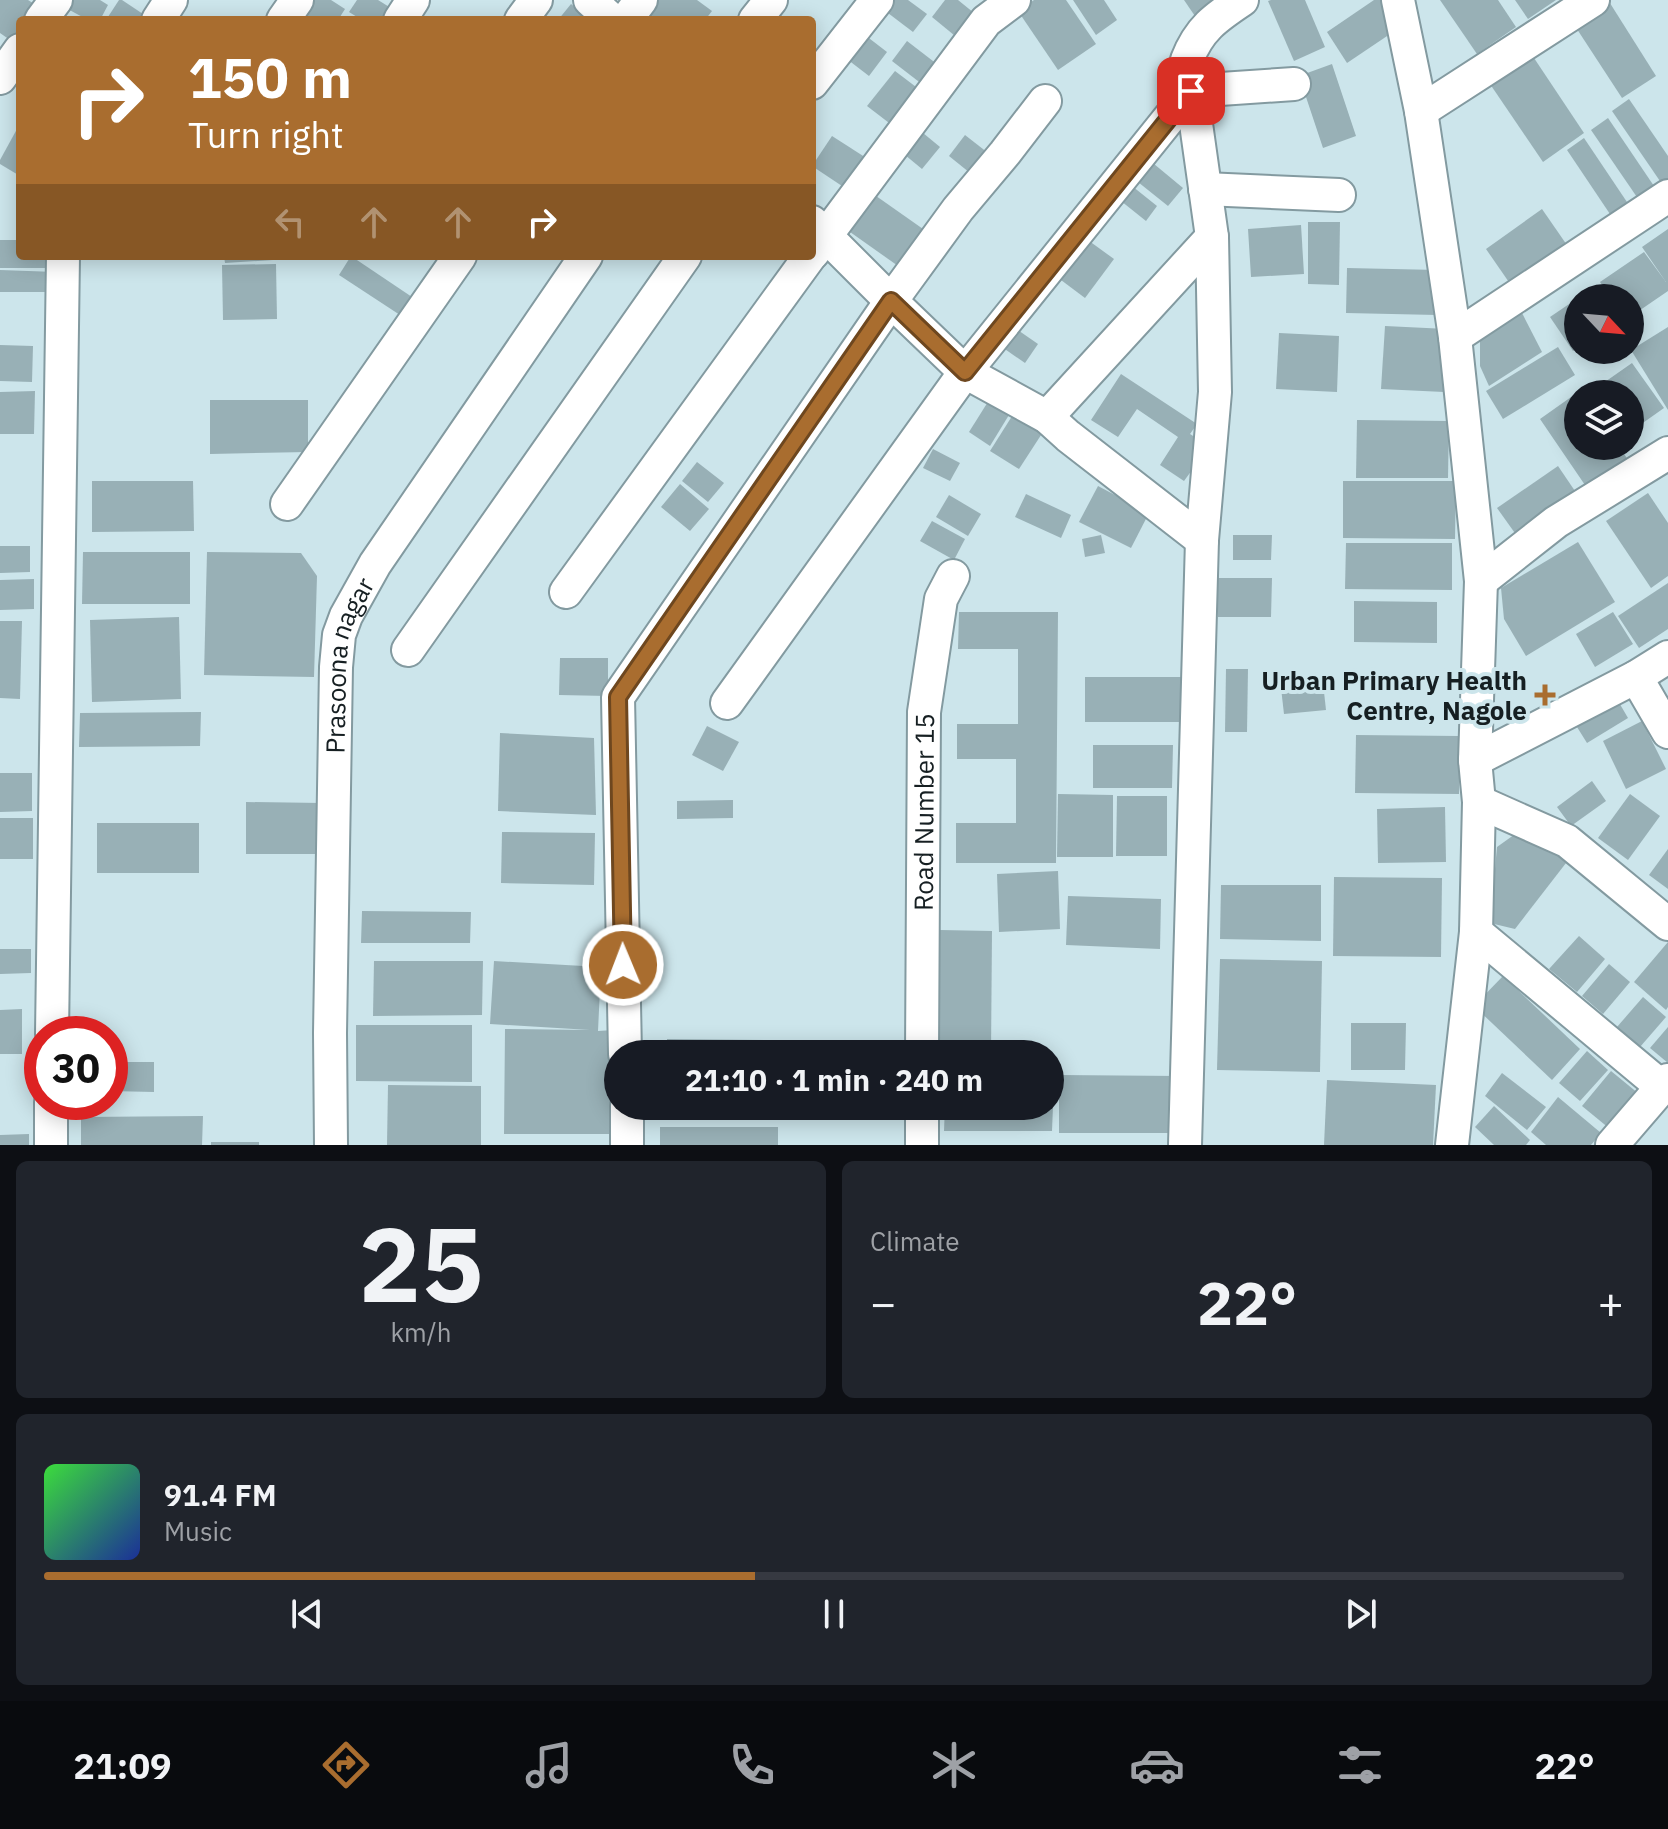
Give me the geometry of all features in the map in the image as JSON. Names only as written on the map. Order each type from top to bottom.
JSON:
[{"type":"street","points":[[590,0],[608,16]]},
{"type":"street","points":[[758,16],[771,0]]},
{"type":"street","points":[[816,78],[877,0]]},
{"type":"street","points":[[816,241],[986,21],[1014,0]]},
{"type":"street","points":[[1185,1145],[1202,540],[1215,392],[1212,237],[1187,60],[1195,40],[1207,26],[1242,0]]},
{"type":"street","points":[[1398,0],[1421,111],[1455,337],[1481,581],[1475,760],[1479,802],[1476,932],[1452,1145]]},
{"type":"street","points":[[1421,111],[1593,0]]},
{"type":"street","points":[[0,78],[16,56]]},
{"type":"street","points":[[727,703],[965,372],[1191,91],[1294,84]]},
{"type":"street","points":[[625,1040],[618,697],[891,301],[958,209],[1045,101]]},
{"type":"street","points":[[1205,189],[1339,195]]},
{"type":"street","points":[[1455,337],[1668,196]]},
{"type":"street","points":[[1047,417],[1212,237]]},
{"type":"street","points":[[816,243],[891,301],[965,372],[1047,417],[1202,540]]},
{"type":"street","points":[[52,1016],[63,260]]},
{"type":"street","points":[[287,504],[457,260]]},
{"type":"street","name":"Prasoona nagar","points":[[331,1145],[330,1017],[339,635],[355,597],[375,564],[583,260]]},
{"type":"street","points":[[408,650],[682,260]]},
{"type":"street","points":[[566,592],[802,260]]},
{"type":"street","points":[[1481,581],[1556,522],[1668,453]]},
{"type":"street","name":"Road Number 15","points":[[922,1040],[924,712],[941,599],[953,576]]},
{"type":"street","points":[[1475,760],[1636,677],[1668,657]]},
{"type":"street","points":[[1636,677],[1668,732]]},
{"type":"street","points":[[1479,802],[1567,841],[1668,924]]},
{"type":"street","points":[[1476,932],[1665,1084],[1612,1145]]},
{"type":"street","points":[[51,1120],[51,1145]]},
{"type":"street","points":[[627,1120],[627,1145]]},
{"type":"street","points":[[922,1120],[922,1145]]},
{"type":"building","points":[[0,0],[28,0],[36,5],[29,16],[16,16],[16,37],[13,42],[0,33]]},
{"type":"building","points":[[68,0],[100,0],[108,5],[102,16],[81,16],[64,7]]},
{"type":"building","points":[[122,0],[146,16],[109,16]]},
{"type":"building","points":[[310,0],[331,0],[345,9],[341,16],[301,14]]},
{"type":"building","points":[[357,0],[378,0],[399,13],[397,16],[356,16],[349,12]]},
{"type":"building","points":[[650,0],[697,0],[712,11],[708,16],[644,16]]},
{"type":"building","points":[[892,0],[908,0],[927,14],[913,32],[884,10]]},
{"type":"building","points":[[945,0],[958,0],[979,17],[960,40],[932,17]]},
{"type":"building","points":[[1034,0],[1066,0],[1096,44],[1058,70],[1018,11]]},
{"type":"building","points":[[1073,0],[1104,0],[1117,20],[1096,35]]},
{"type":"building","points":[[1184,0],[1231,0],[1199,22]]},
{"type":"building","points":[[1305,0],[1325,47],[1294,61],[1268,1]]},
{"type":"building","points":[[1374,0],[1380,0],[1399,28],[1347,63],[1327,32]]},
{"type":"building","points":[[1440,0],[1498,0],[1516,27],[1477,54]]},
{"type":"building","points":[[1515,0],[1556,0],[1528,19]]},
{"type":"building","points":[[1608,0],[1656,76],[1622,98],[1573,23]]},
{"type":"building","points":[[571,4],[586,16],[561,16]]},
{"type":"building","points":[[861,32],[887,52],[869,76],[843,56]]},
{"type":"building","points":[[907,41],[942,68],[927,88],[892,61]]},
{"type":"building","points":[[1532,55],[1584,133],[1543,162],[1490,84]]},
{"type":"building","points":[[1332,64],[1356,136],[1323,148],[1299,76]]},
{"type":"building","points":[[895,71],[924,93],[897,129],[867,106]]},
{"type":"building","points":[[1629,99],[1668,156],[1668,179],[1662,184],[1612,111]]},
{"type":"building","points":[[1608,118],[1658,192],[1641,203],[1591,130]]},
{"type":"building","points":[[917,128],[940,147],[922,169],[899,150]]},
{"type":"building","points":[[16,131],[16,174],[0,164]]},
{"type":"building","points":[[965,135],[997,160],[980,181],[949,156]]},
{"type":"building","points":[[832,136],[871,161],[851,192],[816,169],[816,160]]},
{"type":"building","points":[[1584,138],[1633,211],[1616,223],[1567,150]]},
{"type":"building","points":[[1148,159],[1183,188],[1168,206],[1133,178]]},
{"type":"building","points":[[1127,182],[1157,206],[1146,221],[1116,197]]},
{"type":"building","points":[[869,191],[933,236],[908,273],[843,227]]},
{"type":"building","points":[[1542,209],[1569,248],[1513,288],[1486,249]]},
{"type":"building","points":[[1308,222],[1340,222],[1339,285],[1308,284]]},
{"type":"building","points":[[1301,225],[1304,274],[1251,277],[1248,229]]},
{"type":"building","points":[[1668,229],[1668,291],[1644,307],[1644,284],[1600,282],[1644,252],[1666,282],[1642,247]]},
{"type":"building","points":[[1085,238],[1114,259],[1085,298],[1057,277]]},
{"type":"building","points":[[0,240],[16,240],[16,260],[53,260],[53,268],[0,268]]},
{"type":"building","points":[[225,260],[273,260],[225,263]]},
{"type":"building","points":[[348,260],[357,260],[412,297],[400,315],[339,275]]},
{"type":"building","points":[[276,264],[277,319],[223,320],[222,265]]},
{"type":"building","points":[[1347,268],[1438,270],[1437,315],[1346,313]]},
{"type":"building","points":[[0,270],[56,272],[57,292],[0,292]]},
{"type":"building","points":[[1564,308],[1564,338],[1550,317]]},
{"type":"building","points":[[1522,313],[1542,352],[1489,386],[1480,366],[1480,328]]},
{"type":"building","points":[[1012,326],[1038,344],[1025,363],[999,345]]},
{"type":"building","points":[[1385,326],[1447,329],[1444,392],[1381,389]]},
{"type":"building","points":[[1668,327],[1668,410],[1640,364],[1644,364],[1644,342]]},
{"type":"building","points":[[1279,333],[1339,336],[1337,392],[1276,389]]},
{"type":"building","points":[[0,345],[33,346],[32,382],[0,381]]},
{"type":"building","points":[[1558,347],[1564,364],[1568,364],[1575,375],[1503,419],[1486,391]]},
{"type":"building","points":[[1633,364],[1664,408],[1644,422],[1644,380],[1608,380]]},
{"type":"building","points":[[1121,374],[1197,424],[1190,434],[1201,441],[1193,453],[1200,459],[1184,481],[1160,465],[1178,437],[1137,409],[1118,437],[1091,420]]},
{"type":"building","points":[[35,391],[34,434],[0,434],[0,392]]},
{"type":"building","points":[[991,397],[1012,410],[990,446],[969,432]]},
{"type":"building","points":[[210,400],[308,400],[308,452],[210,454]]},
{"type":"building","points":[[1564,402],[1564,454],[1540,419]]},
{"type":"building","points":[[1014,413],[1043,432],[1019,469],[990,451]]},
{"type":"building","points":[[1357,420],[1449,421],[1448,478],[1356,478]]},
{"type":"building","points":[[933,449],[960,463],[950,481],[923,468]]},
{"type":"building","points":[[1568,460],[1628,460],[1587,488]]},
{"type":"building","points":[[697,462],[724,483],[708,502],[682,481]]},
{"type":"building","points":[[1558,466],[1577,494],[1517,536],[1497,508]]},
{"type":"building","points":[[92,481],[193,481],[194,531],[92,532]]},
{"type":"building","points":[[1343,481],[1456,481],[1455,539],[1343,538]]},
{"type":"building","points":[[680,484],[709,509],[690,531],[661,507]]},
{"type":"building","points":[[1098,486],[1149,513],[1131,548],[1079,522]]},
{"type":"building","points":[[1648,493],[1668,523],[1668,576],[1651,588],[1606,521]]},
{"type":"building","points":[[1026,494],[1071,515],[1061,538],[1015,517]]},
{"type":"building","points":[[949,495],[981,514],[968,536],[936,517]]},
{"type":"building","points":[[932,521],[965,539],[954,560],[920,541]]},
{"type":"building","points":[[1101,535],[1105,553],[1085,557],[1082,539]]},
{"type":"building","points":[[1233,535],[1272,535],[1271,560],[1233,560]]},
{"type":"building","points":[[1578,542],[1615,602],[1526,656],[1504,619],[1501,588]]},
{"type":"building","points":[[1346,543],[1452,543],[1452,590],[1345,589]]},
{"type":"building","points":[[0,546],[30,546],[30,572],[0,573]]},
{"type":"building","points":[[83,552],[190,552],[190,604],[82,604]]},
{"type":"building","points":[[207,552],[301,553],[317,576],[314,677],[204,675]]},
{"type":"building","points":[[1218,578],[1272,578],[1271,617],[1218,617]]},
{"type":"building","points":[[34,579],[34,609],[0,610],[0,580]]},
{"type":"building","points":[[1668,583],[1668,629],[1639,648],[1618,616]]},
{"type":"building","points":[[1354,601],[1437,602],[1437,643],[1354,642]]},
{"type":"building","points":[[959,612],[1058,612],[1056,863],[956,863],[956,823],[1016,823],[1016,759],[957,759],[957,724],[1018,724],[1018,649],[958,649]]},
{"type":"building","points":[[1613,612],[1633,644],[1595,667],[1576,634]]},
{"type":"building","points":[[179,617],[181,699],[92,702],[90,620]]},
{"type":"building","points":[[0,621],[22,621],[20,699],[0,698]]},
{"type":"building","points":[[560,658],[608,658],[608,696],[559,695]]},
{"type":"building","points":[[1226,669],[1248,669],[1247,732],[1225,732]]},
{"type":"building","points":[[1085,677],[1185,677],[1184,722],[1085,722]]},
{"type":"building","points":[[1323,683],[1326,710],[1284,714],[1281,688]]},
{"type":"building","points":[[1614,694],[1628,718],[1587,743],[1572,719]]},
{"type":"building","points":[[201,712],[200,746],[79,747],[80,713]]},
{"type":"building","points":[[1642,721],[1666,769],[1626,789],[1603,741]]},
{"type":"building","points":[[707,726],[739,742],[723,771],[692,755]]},
{"type":"building","points":[[500,733],[594,738],[596,815],[498,811]]},
{"type":"building","points":[[1356,735],[1459,736],[1459,794],[1355,793]]},
{"type":"building","points":[[1093,745],[1173,745],[1172,788],[1093,788]]},
{"type":"building","points":[[0,773],[32,773],[32,811],[0,812]]},
{"type":"building","points":[[1592,781],[1606,801],[1571,826],[1557,807]]},
{"type":"building","points":[[1058,794],[1113,795],[1113,857],[1057,857]]},
{"type":"building","points":[[1630,794],[1660,816],[1628,860],[1598,838]]},
{"type":"building","points":[[1117,796],[1167,796],[1167,856],[1116,856]]},
{"type":"building","points":[[733,800],[733,818],[677,819],[677,801]]},
{"type":"building","points":[[246,802],[322,803],[321,854],[246,854]]},
{"type":"building","points":[[1445,807],[1446,862],[1378,863],[1377,809]]},
{"type":"building","points":[[0,818],[33,818],[33,859],[0,859]]},
{"type":"building","points":[[97,823],[199,823],[199,873],[97,873]]},
{"type":"building","points":[[502,832],[595,833],[594,885],[501,883]]},
{"type":"building","points":[[1518,832],[1555,847],[1566,863],[1515,929],[1490,923],[1497,847]]},
{"type":"building","points":[[1668,849],[1668,889],[1649,875]]},
{"type":"building","points":[[1058,871],[1060,929],[999,932],[997,874]]},
{"type":"building","points":[[1334,877],[1442,878],[1441,957],[1333,956]]},
{"type":"building","points":[[1221,885],[1321,885],[1321,941],[1220,939]]},
{"type":"building","points":[[1068,896],[1161,899],[1160,949],[1066,945]]},
{"type":"building","points":[[362,911],[471,912],[470,943],[361,943]]},
{"type":"building","points":[[940,930],[992,931],[991,1040],[939,1040]]},
{"type":"building","points":[[1579,936],[1605,959],[1577,992],[1549,969]]},
{"type":"building","points":[[1668,942],[1668,1007],[1666,1010],[1634,982]]},
{"type":"building","points":[[0,949],[31,949],[31,973],[0,974]]},
{"type":"building","points":[[1220,959],[1322,961],[1320,1072],[1217,1070]]},
{"type":"building","points":[[374,961],[483,961],[482,1015],[373,1016]]},
{"type":"building","points":[[494,961],[601,967],[598,1031],[613,1030],[613,1040],[604,1040],[604,1120],[612,1120],[612,1134],[504,1134],[505,1029],[590,1030],[490,1024]]},
{"type":"building","points":[[1609,964],[1630,982],[1603,1014],[1582,996]]},
{"type":"building","points":[[1503,976],[1580,1049],[1552,1080],[1474,1006]]},
{"type":"building","points":[[1643,997],[1666,1017],[1640,1047],[1617,1027]]},
{"type":"building","points":[[22,1009],[22,1054],[0,1054],[0,1010]]},
{"type":"building","points":[[1351,1023],[1406,1023],[1405,1070],[1351,1070]]},
{"type":"building","points":[[356,1025],[472,1025],[472,1082],[356,1081]]},
{"type":"building","points":[[1668,1027],[1668,1063],[1650,1048]]},
{"type":"building","points":[[667,1039],[764,1040],[667,1040]]},
{"type":"building","points":[[1587,1051],[1608,1070],[1580,1101],[1559,1083]]},
{"type":"building","points":[[128,1062],[154,1062],[154,1092],[128,1091]]},
{"type":"building","points":[[1611,1071],[1639,1094],[1610,1129],[1582,1106]]},
{"type":"building","points":[[1502,1073],[1546,1107],[1527,1130],[1485,1096]]},
{"type":"building","points":[[1064,1075],[1179,1076],[1178,1133],[1059,1133],[1059,1120],[1064,1120]]},
{"type":"building","points":[[1327,1080],[1436,1085],[1433,1145],[1324,1145]]},
{"type":"building","points":[[388,1085],[481,1086],[481,1145],[387,1145]]},
{"type":"building","points":[[1558,1097],[1601,1133],[1591,1145],[1546,1145],[1531,1132]]},
{"type":"building","points":[[1494,1106],[1530,1140],[1526,1145],[1494,1145],[1475,1127]]},
{"type":"building","points":[[203,1116],[202,1145],[81,1145],[81,1120],[128,1120],[128,1117]]},
{"type":"building","points":[[944,1120],[1052,1120],[1052,1131],[944,1131]]},
{"type":"building","points":[[660,1127],[778,1127],[778,1145],[660,1145]]},
{"type":"building","points":[[29,1134],[29,1145],[0,1145],[0,1135]]},
{"type":"building","points":[[211,1142],[259,1142],[259,1145],[211,1145]]},
{"type":"place","name":"Urban Primary Health Centre, Nagole","points":[[1545,695]]},
{"type":"route","points":[[623,965],[618,697],[891,301],[965,372],[1191,91]]}]
